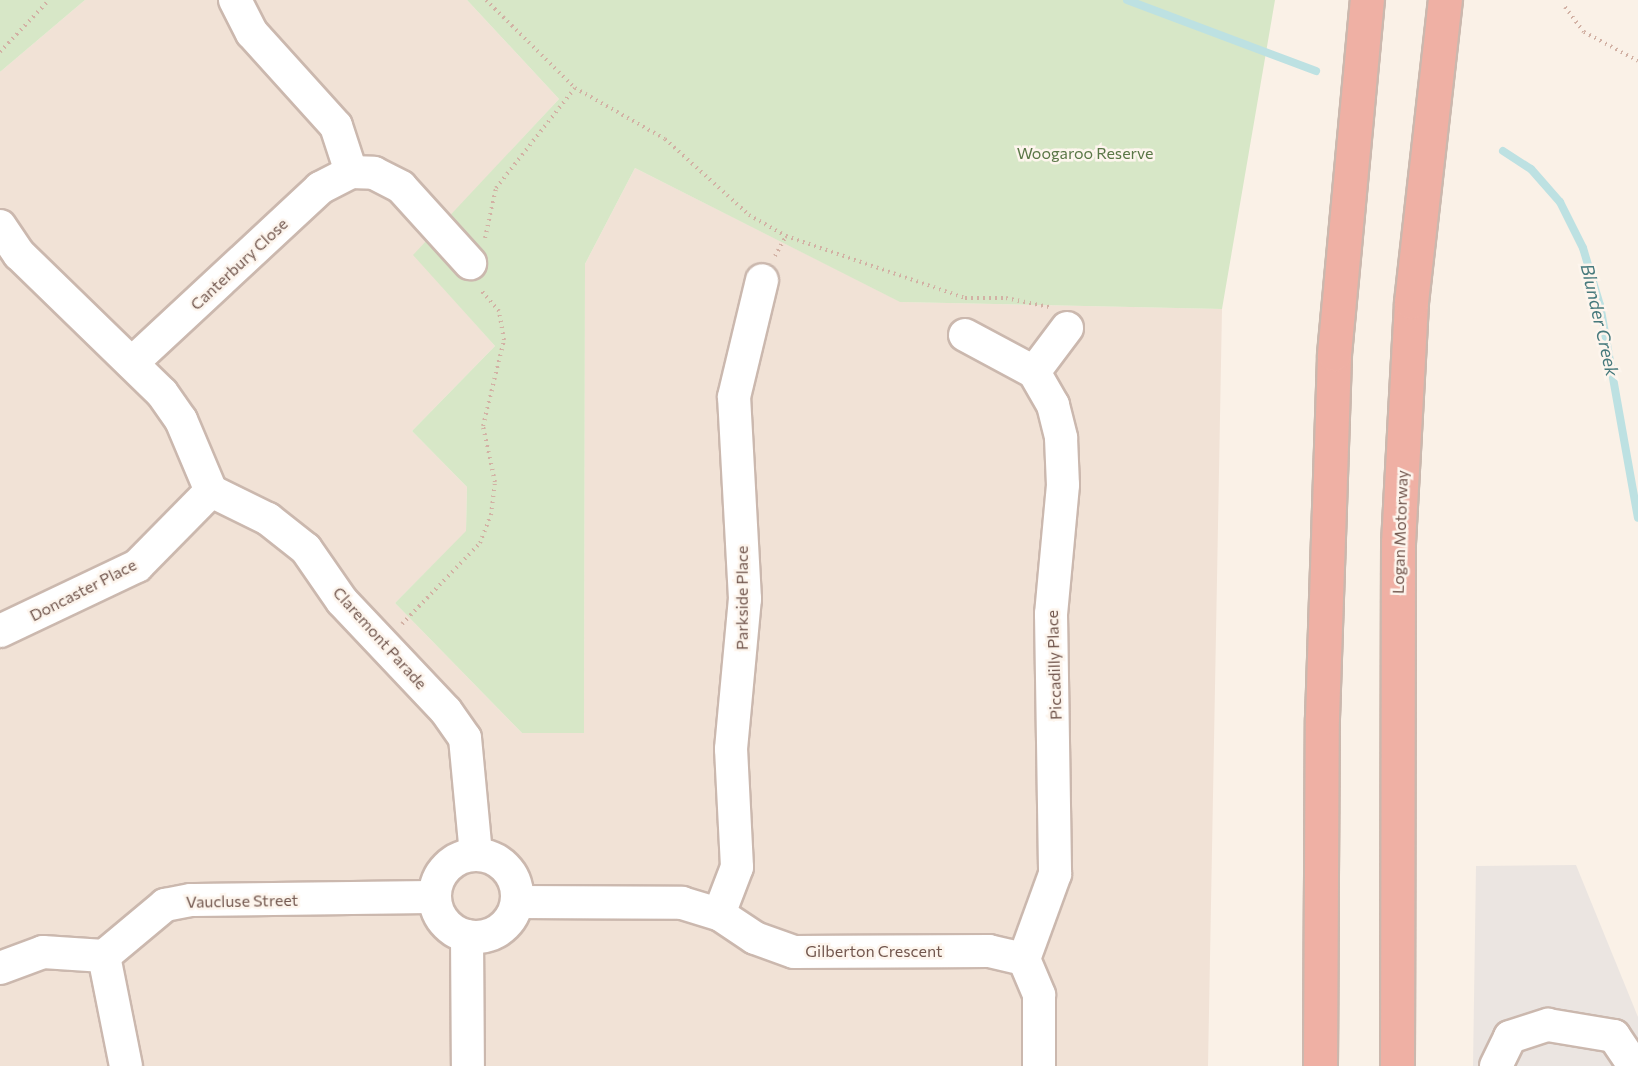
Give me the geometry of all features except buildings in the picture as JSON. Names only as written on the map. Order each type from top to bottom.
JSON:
[{"type":"highway","points":[[1320,1066],[1322,718],[1332,401],[1347,169],[1367,0]]},
{"type":"highway","name":"Logan Motorway","points":[[1397,1066],[1398,543],[1411,302],[1445,0]]},
{"type":"street","points":[[236,0],[252,33],[336,126],[351,172],[374,173],[401,187],[470,263]]},
{"type":"street","name":"Canterbury Close","points":[[132,363],[320,188],[351,172]]},
{"type":"street","points":[[0,226],[9,262],[132,363],[181,420],[211,491]]},
{"type":"street","name":"Parkside Place","points":[[719,914],[737,867],[731,749],[746,599],[734,397],[762,280]]},
{"type":"street","points":[[965,335],[1034,372],[1067,328]]},
{"type":"street","name":"Piccadilly Place","points":[[1024,959],[1055,874],[1050,614],[1063,485],[1053,405],[1034,372]]},
{"type":"street","name":"Claremont Parade","points":[[211,491],[268,519],[306,549],[342,601],[465,738],[476,854]]},
{"type":"street","name":"Doncaster Place","points":[[0,631],[137,566],[211,491]]},
{"type":"street","points":[[476,854],[499,860],[514,878],[517,902],[499,930],[466,936],[439,914],[434,897],[446,867],[476,854]]},
{"type":"street","name":"Vaucluse Street","points":[[104,956],[165,905],[190,900],[434,897]]},
{"type":"street","name":"Gilberton Crescent","points":[[517,902],[682,903],[719,914],[755,938],[794,952],[989,951],[1024,959]]},
{"type":"street","points":[[466,936],[468,1066]]},
{"type":"street","points":[[0,968],[43,952],[104,956],[126,1066]]},
{"type":"street","points":[[1024,959],[1039,995],[1040,1066]]},
{"type":"street","points":[[1496,1066],[1510,1037],[1548,1025],[1614,1036],[1634,1066]]},
{"type":"path","points":[[0,52],[49,0]]},
{"type":"path","points":[[486,0],[575,88],[666,139],[749,215],[786,236],[965,298],[1006,298],[1063,309],[1067,328]]},
{"type":"path","points":[[1565,7],[1584,32],[1638,61]]},
{"type":"path","points":[[383,644],[480,543],[491,515],[495,482],[483,426],[504,340],[499,311],[476,284],[470,263],[485,240],[496,188],[575,88]]},
{"type":"shaded area","points":[[85,0],[467,0],[559,99],[414,255],[495,346],[412,431],[467,487],[466,532],[395,603],[522,733],[584,733],[585,264],[635,168],[901,302],[1222,309],[1208,1066],[0,1066],[0,72]]},
{"type":"shaded area","points":[[1576,865],[1638,1017],[1638,1066],[1473,1066],[1476,866]]},
{"type":"green space","points":[[0,0],[85,0],[0,72]]},
{"type":"green space","name":"Woogaroo Reserve","points":[[467,0],[1275,0],[1222,309],[900,302],[635,168],[585,264],[584,733],[522,733],[395,603],[466,531],[467,487],[412,431],[495,346],[413,255],[559,99]]},
{"type":"waterway","name":"Blunder Creek","points":[[1127,0],[1316,71]]},
{"type":"waterway","name":"Blunder Creek","points":[[1503,151],[1531,169],[1560,202],[1583,248],[1600,305],[1638,518]]}]
